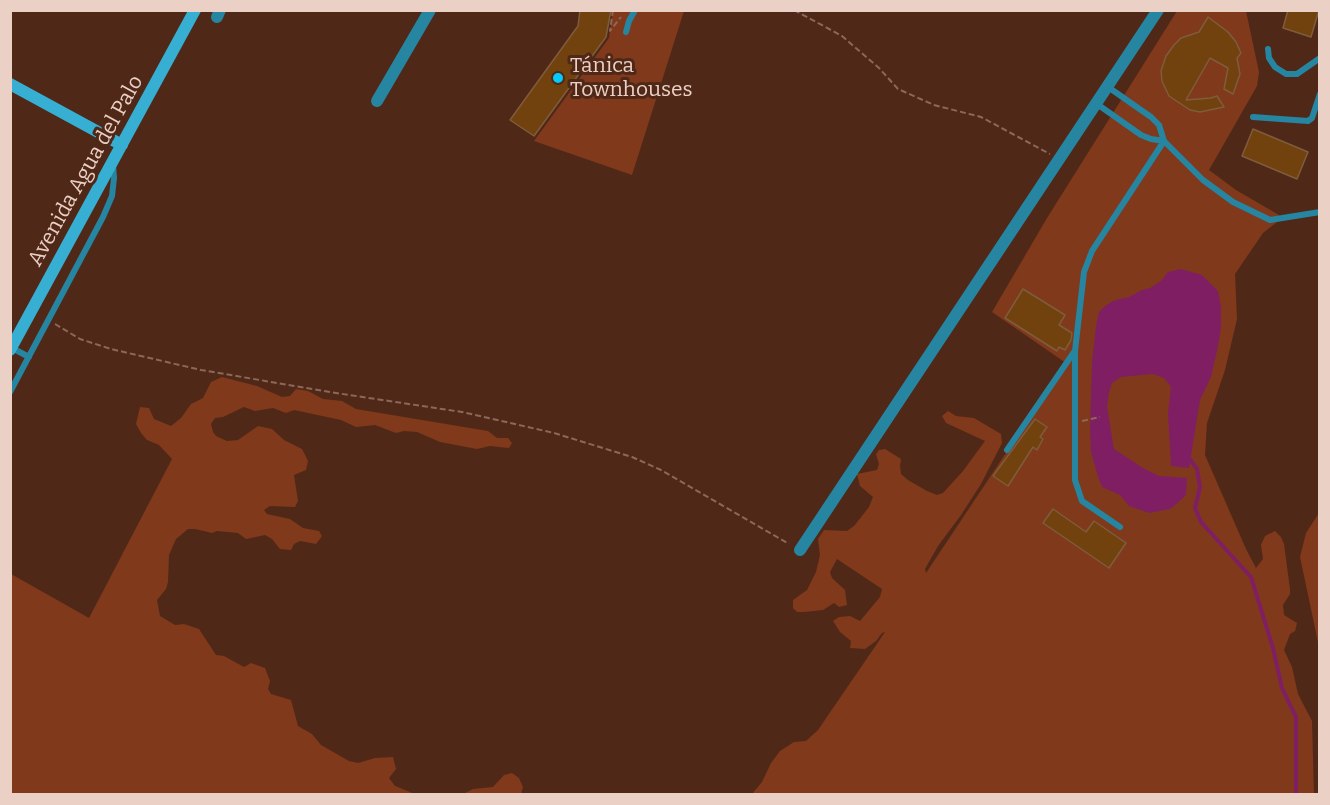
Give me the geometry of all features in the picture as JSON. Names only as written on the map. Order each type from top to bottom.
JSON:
[{"type":"street","name":"Avenida Agua del Palo","points":[[11,349],[195,10]]},
{"type":"street","points":[[377,101],[430,10]]},
{"type":"street","points":[[800,550],[1158,10]]},
{"type":"street","points":[[10,84],[122,145]]},
{"type":"lane","points":[[626,32],[635,10]]},
{"type":"lane","points":[[1269,50],[1269,58],[1275,67],[1286,74],[1297,74],[1320,58]]},
{"type":"lane","points":[[1108,87],[1151,117],[1159,125],[1164,141],[1203,180],[1233,202],[1270,220],[1320,212]]},
{"type":"lane","points":[[1253,117],[1308,121],[1312,118],[1320,94]]},
{"type":"lane","points":[[1097,104],[1141,135],[1164,141]]},
{"type":"lane","points":[[1120,526],[1082,501],[1075,480],[1075,351],[1084,272],[1092,251],[1164,141]]},
{"type":"lane","points":[[10,392],[104,217],[112,196],[113,162]]},
{"type":"lane","points":[[11,349],[29,357]]},
{"type":"lane","points":[[1007,450],[1075,351]]},
{"type":"path","points":[[614,10],[610,31],[619,17],[629,21]]},
{"type":"path","points":[[794,10],[842,36],[879,68],[898,89],[934,105],[981,117],[1060,160]]},
{"type":"path","points":[[60,327],[80,339],[111,349],[201,370],[462,412],[554,433],[633,457],[661,470],[800,550]]},
{"type":"path","points":[[1078,422],[1100,417]]},
{"type":"shaded area","points":[[613,11],[684,11],[632,175],[534,141],[609,38]]},
{"type":"shaded area","points":[[1177,11],[1246,11],[1259,72],[1257,86],[1209,170],[1236,190],[1279,215],[1277,222],[1263,233],[1235,274],[1237,319],[1225,370],[1207,423],[1205,455],[1256,568],[1263,559],[1261,545],[1265,536],[1275,531],[1284,544],[1290,594],[1283,605],[1284,615],[1297,623],[1284,650],[1292,667],[1298,694],[1312,721],[1314,794],[752,794],[762,782],[780,751],[794,742],[806,741],[818,730],[885,632],[865,649],[850,648],[851,641],[840,632],[833,621],[839,617],[850,616],[860,621],[880,597],[882,589],[837,559],[830,572],[832,578],[845,590],[847,605],[839,607],[834,603],[823,610],[804,612],[797,612],[793,608],[793,600],[807,590],[816,572],[820,555],[818,539],[824,530],[847,531],[869,507],[873,497],[860,486],[857,474],[877,470],[879,464],[876,454],[879,450],[885,449],[901,459],[901,474],[937,495],[943,493],[963,471],[985,441],[946,423],[942,416],[948,411],[956,416],[974,418],[1001,434],[1002,443],[981,484],[938,546],[925,569],[926,573],[1066,363],[992,312],[1047,218]]},
{"type":"shaded area","points":[[1181,269],[1202,275],[1218,291],[1221,307],[1218,346],[1211,377],[1200,400],[1189,468],[1171,466],[1168,413],[1171,387],[1164,378],[1153,374],[1121,377],[1112,383],[1107,407],[1114,449],[1159,476],[1187,478],[1186,495],[1180,501],[1170,509],[1149,513],[1129,506],[1120,495],[1102,487],[1098,477],[1091,452],[1090,428],[1092,362],[1096,326],[1099,312],[1105,306],[1115,300],[1150,288],[1161,281],[1168,272]]},
{"type":"shaded area","points":[[222,377],[257,386],[282,397],[290,396],[296,389],[308,391],[323,399],[342,401],[356,409],[488,431],[497,438],[508,438],[512,443],[509,448],[490,446],[477,449],[440,442],[417,432],[396,433],[375,425],[356,427],[341,420],[294,410],[286,413],[273,408],[255,411],[244,407],[223,417],[215,418],[211,424],[213,432],[227,441],[238,440],[258,426],[272,429],[284,440],[302,449],[308,461],[306,470],[294,475],[298,501],[295,507],[270,506],[264,510],[267,514],[290,519],[303,528],[319,531],[322,536],[316,544],[300,541],[294,544],[291,550],[280,549],[272,539],[265,535],[246,539],[238,533],[217,531],[212,533],[188,529],[176,539],[169,555],[168,582],[166,589],[157,600],[160,616],[175,625],[184,624],[199,629],[216,655],[224,656],[244,667],[251,663],[265,668],[270,681],[268,689],[271,694],[291,700],[298,726],[312,734],[321,745],[349,761],[358,763],[375,758],[393,757],[396,769],[389,778],[395,786],[415,794],[11,794],[11,574],[89,618],[172,459],[159,445],[147,440],[141,433],[136,424],[140,407],[149,408],[154,419],[171,426],[181,418],[191,404],[203,398],[211,382]]},
{"type":"shaded area","points":[[1319,513],[1319,647],[1300,557],[1306,533]]},
{"type":"shaded area","points":[[512,773],[519,778],[523,787],[521,794],[463,794],[473,789],[493,787],[504,775]]},
{"type":"building","name":"Tánica Townhouses","points":[[580,10],[611,10],[606,37],[534,136],[510,120],[578,26]]},
{"type":"building","points":[[1288,10],[1319,10],[1311,37],[1283,28]]},
{"type":"building","points":[[1208,17],[1228,32],[1236,42],[1241,53],[1237,58],[1240,74],[1233,94],[1224,89],[1228,68],[1210,58],[1186,100],[1217,96],[1224,107],[1200,112],[1190,110],[1169,96],[1162,81],[1161,71],[1166,56],[1174,45],[1181,38],[1199,32]]},
{"type":"building","points":[[1253,129],[1308,152],[1297,179],[1242,156]]},
{"type":"building","points":[[1023,289],[1065,315],[1059,325],[1072,333],[1065,350],[1059,347],[1057,351],[1005,318]]},
{"type":"building","points":[[1035,419],[1047,427],[1040,437],[1043,439],[1037,450],[1033,447],[1008,486],[993,476]]},
{"type":"building","points":[[1053,509],[1086,532],[1094,521],[1126,543],[1109,568],[1043,523]]},
{"type":"waterway","points":[[1189,458],[1197,469],[1200,487],[1195,508],[1201,522],[1251,577],[1273,648],[1282,688],[1296,717],[1296,794]]},
{"type":"place","name":"Tánica Townhouses","points":[[558,78]]}]
